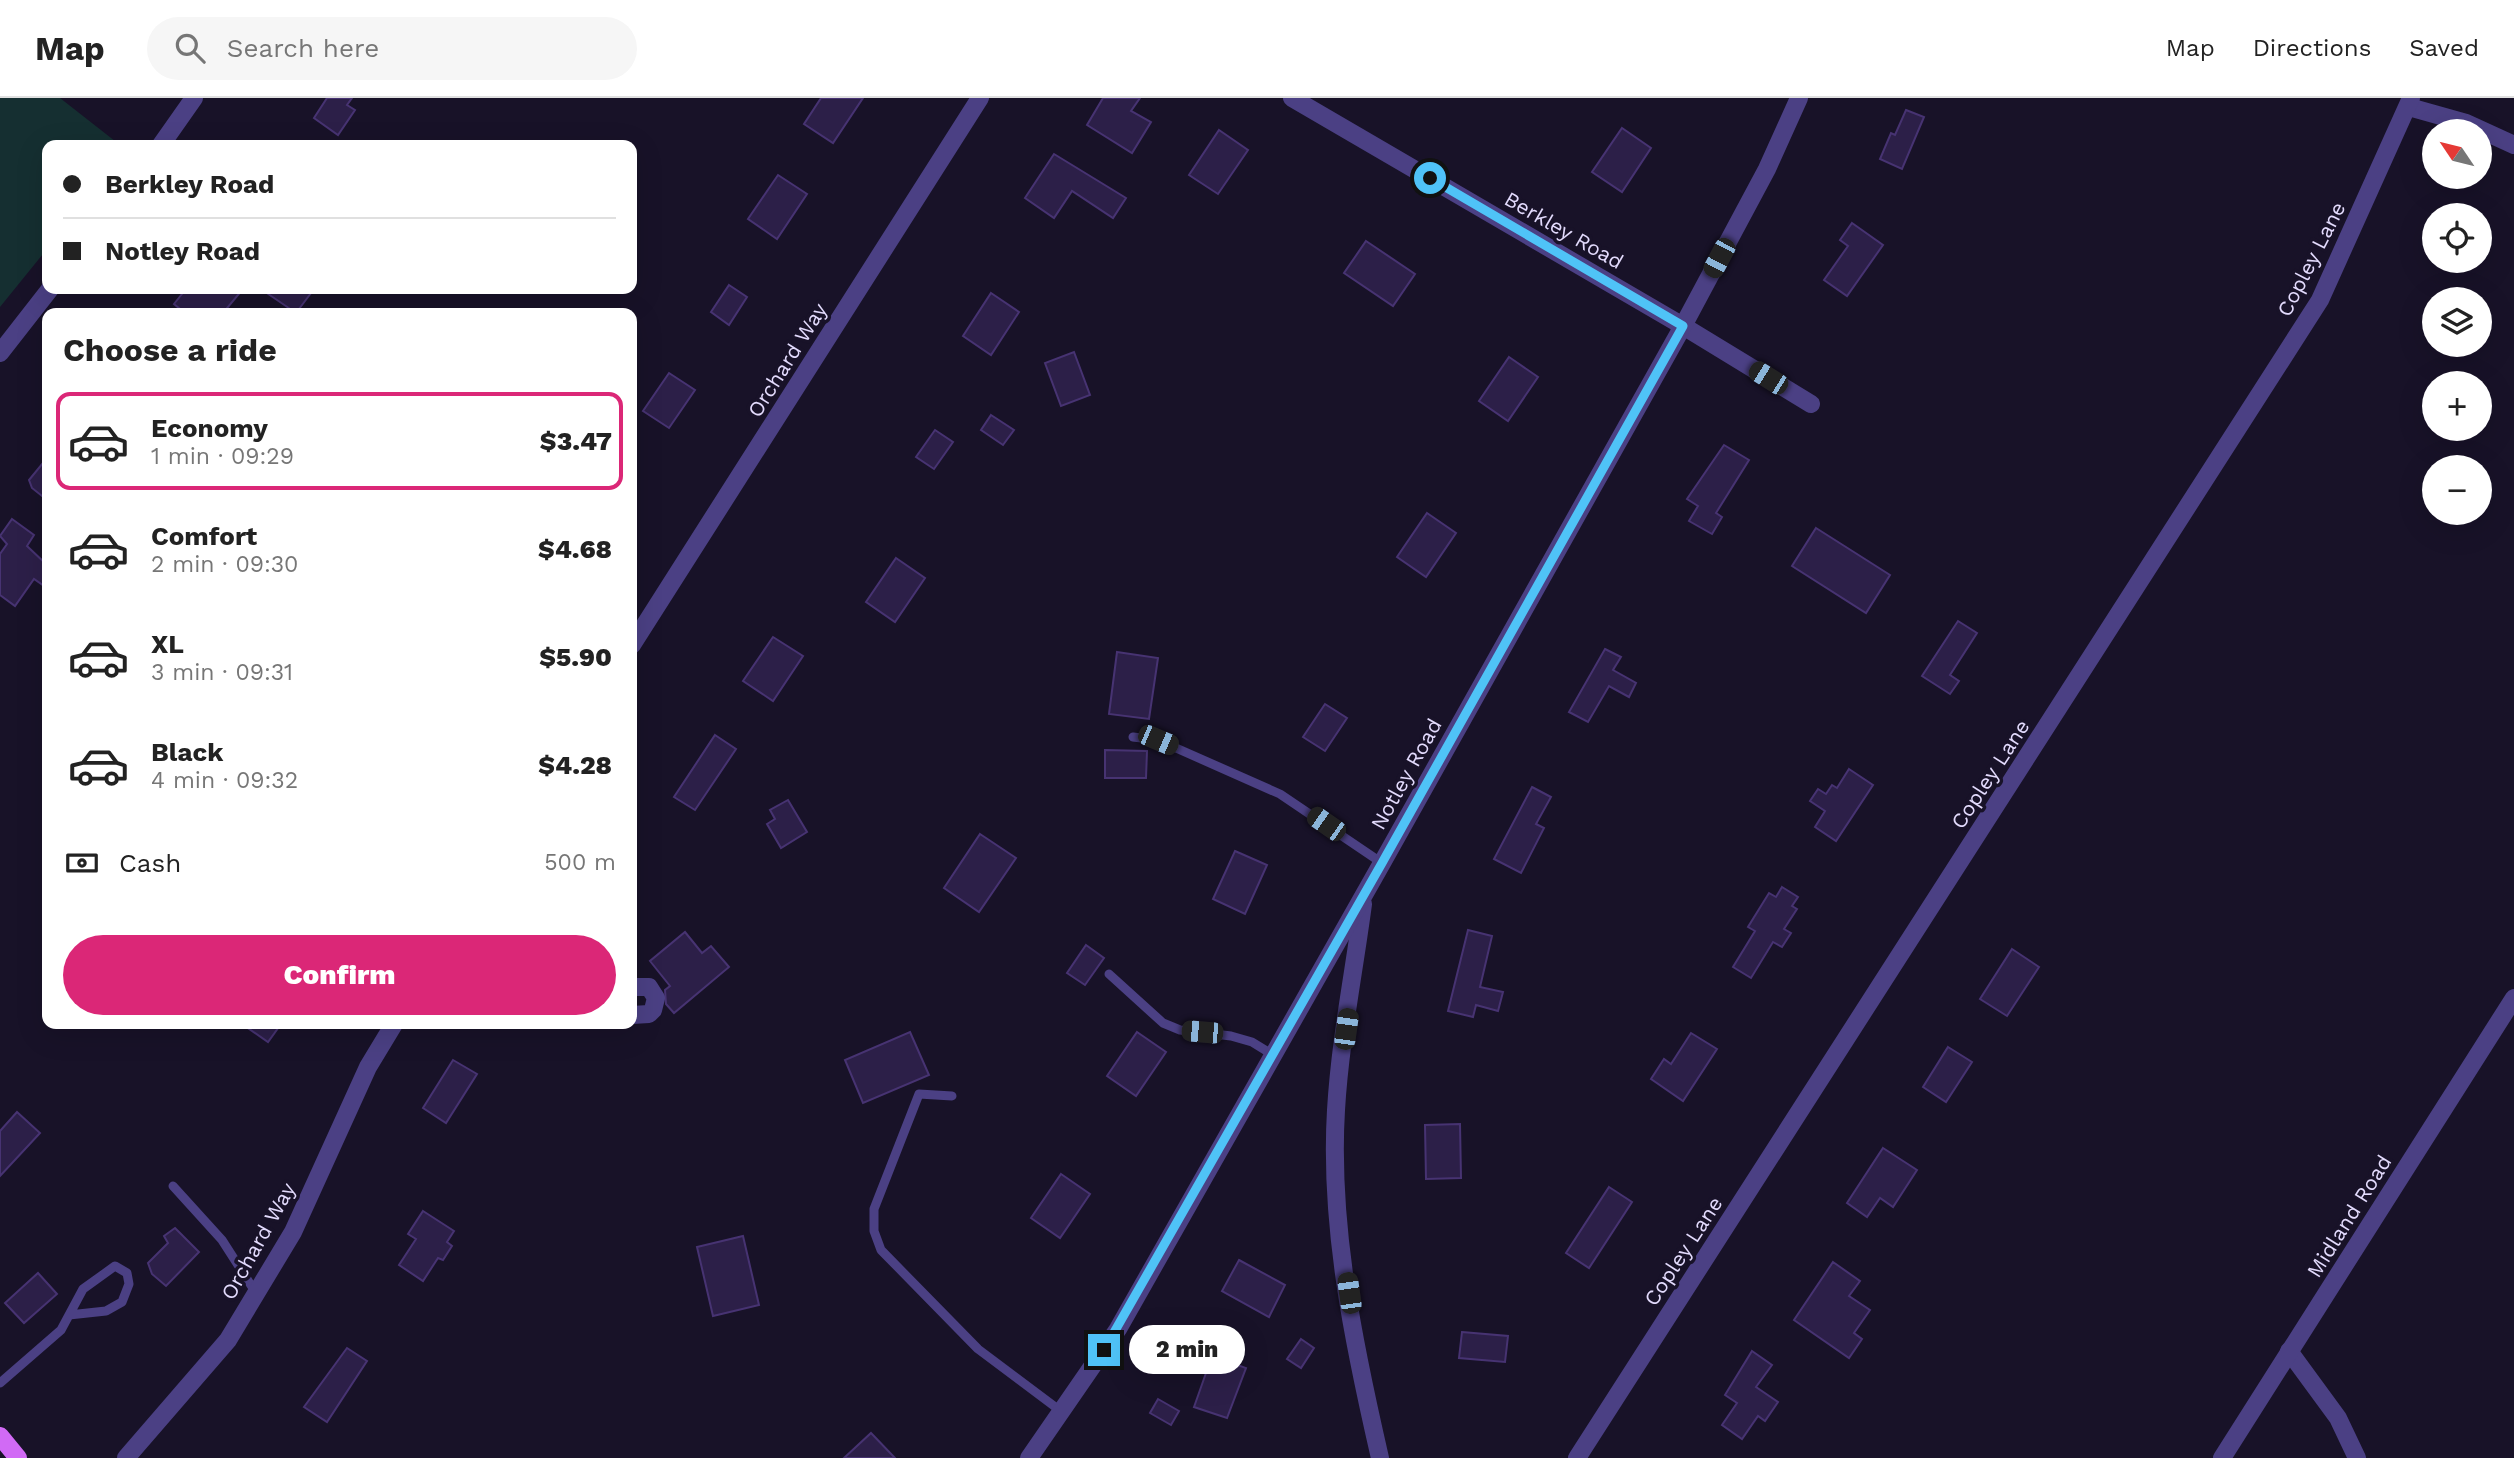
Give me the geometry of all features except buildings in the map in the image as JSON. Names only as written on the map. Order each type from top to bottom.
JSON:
[{"type":"main road","points":[[0,1436],[18,1458]]},
{"type":"street","points":[[165,140],[194,98]]},
{"type":"street","name":"Orchard Way","points":[[637,637],[980,98]]},
{"type":"street","name":"Berkley Road","points":[[1292,98],[1683,326],[1811,404]]},
{"type":"street","name":"Notley Road","points":[[1029,1458],[1118,1329],[1382,863],[1683,326],[1767,169],[1799,98]]},
{"type":"street","points":[[2410,102],[2514,145]]},
{"type":"street","name":"Copley Lane","points":[[1577,1458],[2320,300],[2410,102]]},
{"type":"street","points":[[0,353],[46,294]]},
{"type":"street","points":[[1364,893],[1336,1110],[1339,1221],[1359,1365],[1380,1458]]},
{"type":"street","points":[[637,986],[649,987],[656,998],[649,1014],[637,1015]]},
{"type":"street","name":"Midland Road","points":[[2222,1458],[2514,998]]},
{"type":"street","name":"Orchard Way","points":[[126,1458],[228,1340],[293,1232],[368,1067],[391,1029]]},
{"type":"street","points":[[2289,1352],[2338,1418],[2357,1458]]},
{"type":"lane","points":[[1133,737],[1158,740],[1280,794],[1382,863]]},
{"type":"lane","points":[[1110,974],[1163,1023],[1180,1030],[1231,1036],[1252,1042],[1273,1055]]},
{"type":"lane","points":[[952,1096],[919,1094],[874,1209],[874,1231],[881,1250],[978,1349],[1062,1412]]},
{"type":"lane","points":[[173,1186],[222,1240],[256,1293]]},
{"type":"lane","points":[[0,1383],[61,1330],[69,1315],[83,1289],[97,1276],[116,1266],[127,1273],[129,1284],[122,1303],[106,1311],[69,1315]]},
{"type":"green space","points":[[0,98],[60,98],[114,140],[42,140],[42,255],[0,307]]},
{"type":"route","points":[[1104,1350],[1382,863],[1683,326],[1430,178]]}]
